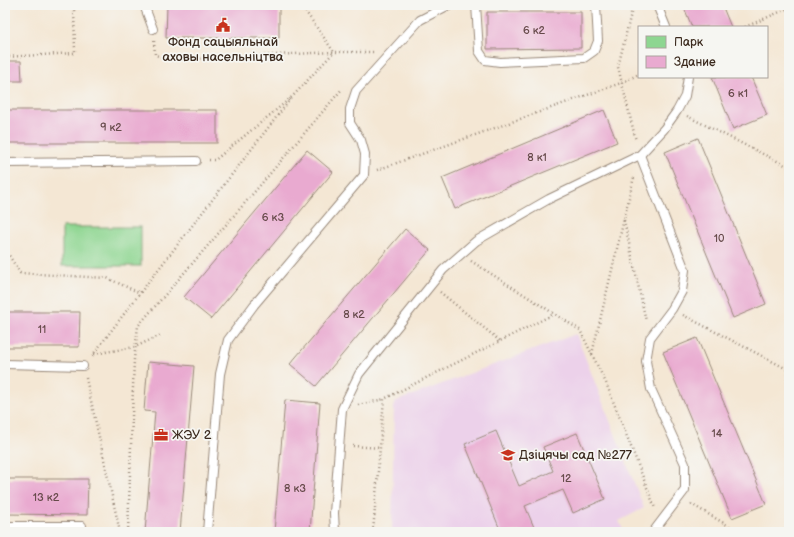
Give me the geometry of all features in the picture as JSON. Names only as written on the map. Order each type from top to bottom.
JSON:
[{"type":"lane","points":[[144,5],[153,29]]},
{"type":"lane","points":[[207,532],[220,374],[228,340],[254,305],[364,175],[365,154],[361,140],[350,123],[350,109],[356,91],[420,20],[449,5]]},
{"type":"lane","points":[[476,5],[479,51],[485,60],[500,62],[584,58],[594,51],[598,41],[596,5]]},
{"type":"lane","points":[[657,5],[666,26]]},
{"type":"lane","points":[[335,532],[334,513],[342,409],[358,374],[443,270],[476,241],[549,199],[640,155],[664,129],[677,111],[685,96],[688,78]]},
{"type":"lane","points":[[640,155],[685,270],[682,291],[672,309],[650,338],[646,361],[651,389],[685,464],[685,490],[653,532]]},
{"type":"lane","points":[[5,163],[196,161]]},
{"type":"lane","points":[[5,364],[83,366]]},
{"type":"lane","points":[[5,526],[82,526]]},
{"type":"path","points":[[5,57],[76,53],[74,5]]},
{"type":"path","points":[[300,5],[334,52]]},
{"type":"path","points":[[747,26],[789,8]]},
{"type":"path","points":[[153,29],[155,54],[173,60],[334,52],[390,52]]},
{"type":"path","points":[[161,335],[135,347],[94,354],[292,97],[334,52]]},
{"type":"path","points":[[368,58],[373,52]]},
{"type":"path","points":[[364,175],[621,83],[638,74]]},
{"type":"path","points":[[128,532],[134,359],[138,326],[343,88]]},
{"type":"path","points":[[196,161],[215,160],[292,97]]},
{"type":"path","points":[[677,111],[789,167]]},
{"type":"path","points":[[624,220],[650,338]]},
{"type":"path","points":[[5,249],[20,272],[107,278],[140,293]]},
{"type":"path","points":[[461,255],[580,330],[606,383],[661,522]]},
{"type":"path","points":[[431,284],[500,341]]},
{"type":"path","points":[[789,302],[787,369],[789,496]]},
{"type":"path","points":[[672,309],[787,369]]},
{"type":"path","points":[[342,409],[384,399],[555,314]]},
{"type":"path","points":[[83,366],[120,532]]},
{"type":"path","points":[[373,532],[384,399]]},
{"type":"path","points":[[339,444],[380,448]]},
{"type":"path","points":[[679,498],[739,532]]},
{"type":"shaded area","name":"Дзіцячы сад №277","points":[[576,334],[644,508],[619,521],[624,532],[392,532],[394,402]]},
{"type":"green space","points":[[62,227],[141,227],[141,266],[62,266]]},
{"type":"building","points":[[167,5],[279,5],[279,38],[166,38]]},
{"type":"building","points":[[683,5],[722,5],[731,26],[692,26]]},
{"type":"building","points":[[487,12],[581,12],[581,48],[487,49]]},
{"type":"building","points":[[5,61],[21,61],[22,81],[5,81]]},
{"type":"building","points":[[712,78],[751,78],[767,115],[733,129]]},
{"type":"building","points":[[5,110],[217,110],[217,143],[5,143]]},
{"type":"building","points":[[604,110],[617,142],[455,209],[442,178]]},
{"type":"building","points":[[698,138],[766,304],[733,318],[665,152]]},
{"type":"building","points":[[307,150],[333,172],[211,319],[184,297]]},
{"type":"building","points":[[405,229],[430,250],[316,386],[290,364]]},
{"type":"building","points":[[5,312],[80,312],[79,347],[5,347]]},
{"type":"building","points":[[697,338],[766,504],[732,518],[663,352]]},
{"type":"building","points":[[148,362],[194,366],[180,532],[145,532],[155,412],[144,411]]},
{"type":"building","points":[[285,400],[320,403],[310,532],[274,532]]},
{"type":"building","points":[[496,431],[519,486],[553,471],[543,447],[577,433],[605,499],[573,513],[563,490],[525,506],[536,532],[501,532],[465,444]]},
{"type":"building","points":[[5,479],[88,479],[87,515],[5,514]]},
{"type":"place","name":"Фонд сацыяльнай аховы насельніцтва","points":[[223,25]]},
{"type":"place","name":"ЖЭУ 2","points":[[161,435]]},
{"type":"place","name":"Дзіцячы сад №277","points":[[508,455]]}]
